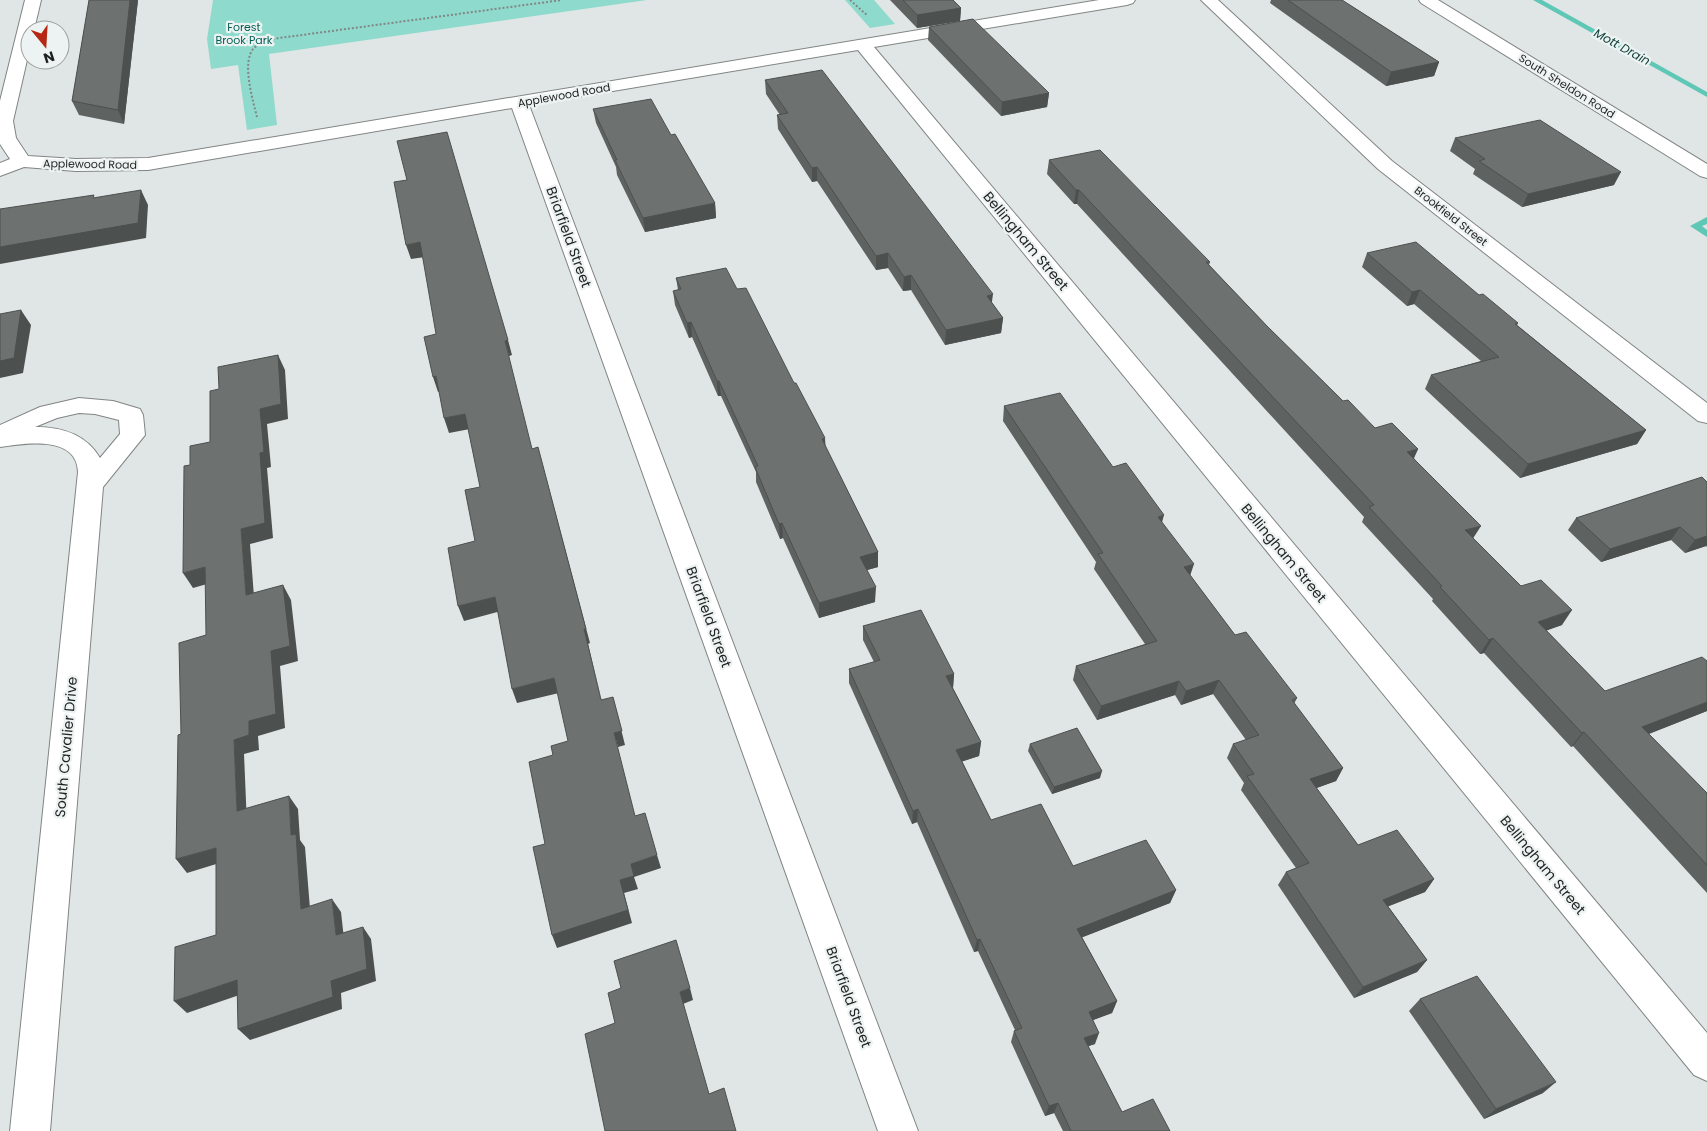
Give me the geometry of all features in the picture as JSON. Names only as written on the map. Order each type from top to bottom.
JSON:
[{"type":"street","points":[[22,161],[8,143],[3,132],[33,0]]},
{"type":"street","name":"Applewood Road","points":[[0,170],[22,161],[76,165],[148,164],[1127,0]]},
{"type":"street","name":"Brookfield Street","points":[[1209,0],[1385,164],[1707,415]]},
{"type":"street","name":"South Sheldon Road","points":[[1427,0],[1707,172]]},
{"type":"street","name":"Bellingham Street","points":[[862,44],[1707,1062]]},
{"type":"street","name":"Briarfield Street","points":[[519,102],[898,1131]]},
{"type":"street","points":[[0,435],[34,416],[77,404],[110,407],[130,415],[134,435],[90,486]]},
{"type":"street","name":"South Cavalier Drive","points":[[0,439],[48,436],[66,440],[80,448],[90,464],[90,486],[30,1131]]},
{"type":"path","points":[[258,120],[248,70],[251,52],[257,46],[272,39],[562,0]]},
{"type":"green space","name":"Forest Brook Park","points":[[213,0],[647,0],[269,54],[277,125],[247,130],[238,65],[211,69],[207,39]]},
{"type":"green space","points":[[845,0],[874,0],[895,24],[870,28]]},
{"type":"building","points":[[89,0],[130,0],[118,110],[72,101]]},
{"type":"building","points":[[903,0],[953,0],[961,8],[917,15]]},
{"type":"building","points":[[1288,0],[1342,0],[1439,62],[1391,72]]},
{"type":"building","points":[[973,19],[1049,93],[1002,102],[929,27]]},
{"type":"building","points":[[822,70],[993,294],[987,296],[1003,318],[946,330],[911,275],[904,277],[888,253],[876,256],[817,167],[812,168],[777,115],[788,113],[765,80]]},
{"type":"building","points":[[651,99],[671,135],[675,134],[715,203],[643,218],[593,109]]},
{"type":"building","points":[[1540,120],[1621,172],[1528,194],[1479,161],[1485,159],[1455,138]]},
{"type":"building","points":[[447,132],[508,340],[505,341],[532,449],[538,447],[586,629],[584,629],[601,700],[613,697],[622,731],[614,733],[635,816],[645,813],[657,855],[631,864],[634,876],[620,880],[628,910],[552,935],[533,847],[545,844],[529,762],[553,755],[551,746],[568,741],[554,678],[512,689],[495,597],[458,606],[448,548],[475,541],[465,490],[480,487],[465,414],[444,418],[436,376],[433,377],[424,337],[436,334],[420,242],[406,245],[394,182],[407,180],[397,141]]},
{"type":"building","points":[[1100,150],[1210,262],[1206,262],[1267,326],[1343,401],[1348,400],[1375,428],[1392,423],[1418,449],[1407,452],[1481,526],[1465,530],[1521,586],[1541,580],[1572,610],[1538,622],[1605,691],[1702,657],[1707,661],[1707,702],[1642,727],[1707,793],[1707,865],[1584,732],[1582,733],[1493,638],[1489,640],[1369,507],[1374,505],[1049,160]]},
{"type":"building","points":[[141,190],[138,223],[0,247],[0,209],[94,195],[93,198]]},
{"type":"building","points":[[1416,242],[1479,295],[1483,294],[1518,323],[1515,324],[1646,430],[1528,464],[1431,375],[1499,357],[1420,290],[1412,292],[1367,253]]},
{"type":"building","points":[[726,268],[737,289],[746,288],[794,383],[796,383],[825,438],[822,439],[878,552],[860,557],[876,587],[819,603],[782,523],[779,524],[755,467],[758,466],[691,322],[687,323],[673,291],[681,289],[676,278]]},
{"type":"building","points":[[21,310],[14,358],[0,361],[0,314]]},
{"type":"building","points":[[278,355],[281,404],[260,409],[264,452],[260,453],[265,523],[241,529],[246,595],[283,585],[290,646],[271,651],[276,714],[249,721],[249,735],[234,740],[237,811],[289,796],[291,835],[296,834],[301,909],[332,899],[336,935],[363,927],[367,969],[331,981],[333,997],[238,1029],[237,980],[174,1001],[175,947],[216,935],[216,848],[176,859],[178,735],[181,734],[179,643],[206,635],[205,567],[183,573],[184,466],[190,465],[190,446],[210,442],[210,391],[219,389],[218,367]]},
{"type":"building","points":[[1060,393],[1113,467],[1126,463],[1164,515],[1158,517],[1194,564],[1184,567],[1235,635],[1246,632],[1297,698],[1292,700],[1343,768],[1310,779],[1358,845],[1397,830],[1434,879],[1383,900],[1427,960],[1363,987],[1286,872],[1309,863],[1247,776],[1254,774],[1233,744],[1259,735],[1219,680],[1186,691],[1179,681],[1101,706],[1076,666],[1157,641],[1098,554],[1103,553],[1004,406]]},
{"type":"building","points":[[1702,477],[1707,482],[1707,536],[1695,540],[1680,527],[1610,549],[1576,518]]},
{"type":"building","points":[[921,610],[954,674],[946,676],[981,742],[956,750],[991,820],[1041,804],[1073,866],[1146,840],[1176,890],[1077,929],[1117,1001],[1089,1012],[1099,1033],[1084,1038],[1122,1112],[1153,1099],[1170,1131],[1071,1131],[1058,1103],[1049,1106],[1014,1031],[1022,1028],[980,939],[977,940],[918,809],[913,811],[849,669],[880,660],[863,626]]},
{"type":"building","points":[[1077,728],[1102,771],[1054,787],[1030,744]]},
{"type":"building","points":[[676,940],[690,988],[680,992],[709,1094],[724,1088],[736,1131],[605,1131],[585,1034],[615,1023],[608,993],[621,988],[614,961]]},
{"type":"building","points":[[1477,976],[1556,1082],[1496,1109],[1420,999]]},
{"type":"waterway","name":"Mott Drain","points":[[1537,0],[1707,95]]},
{"type":"waterway","name":"Mott Drain","points":[[1707,220],[1695,226],[1707,234]]}]
